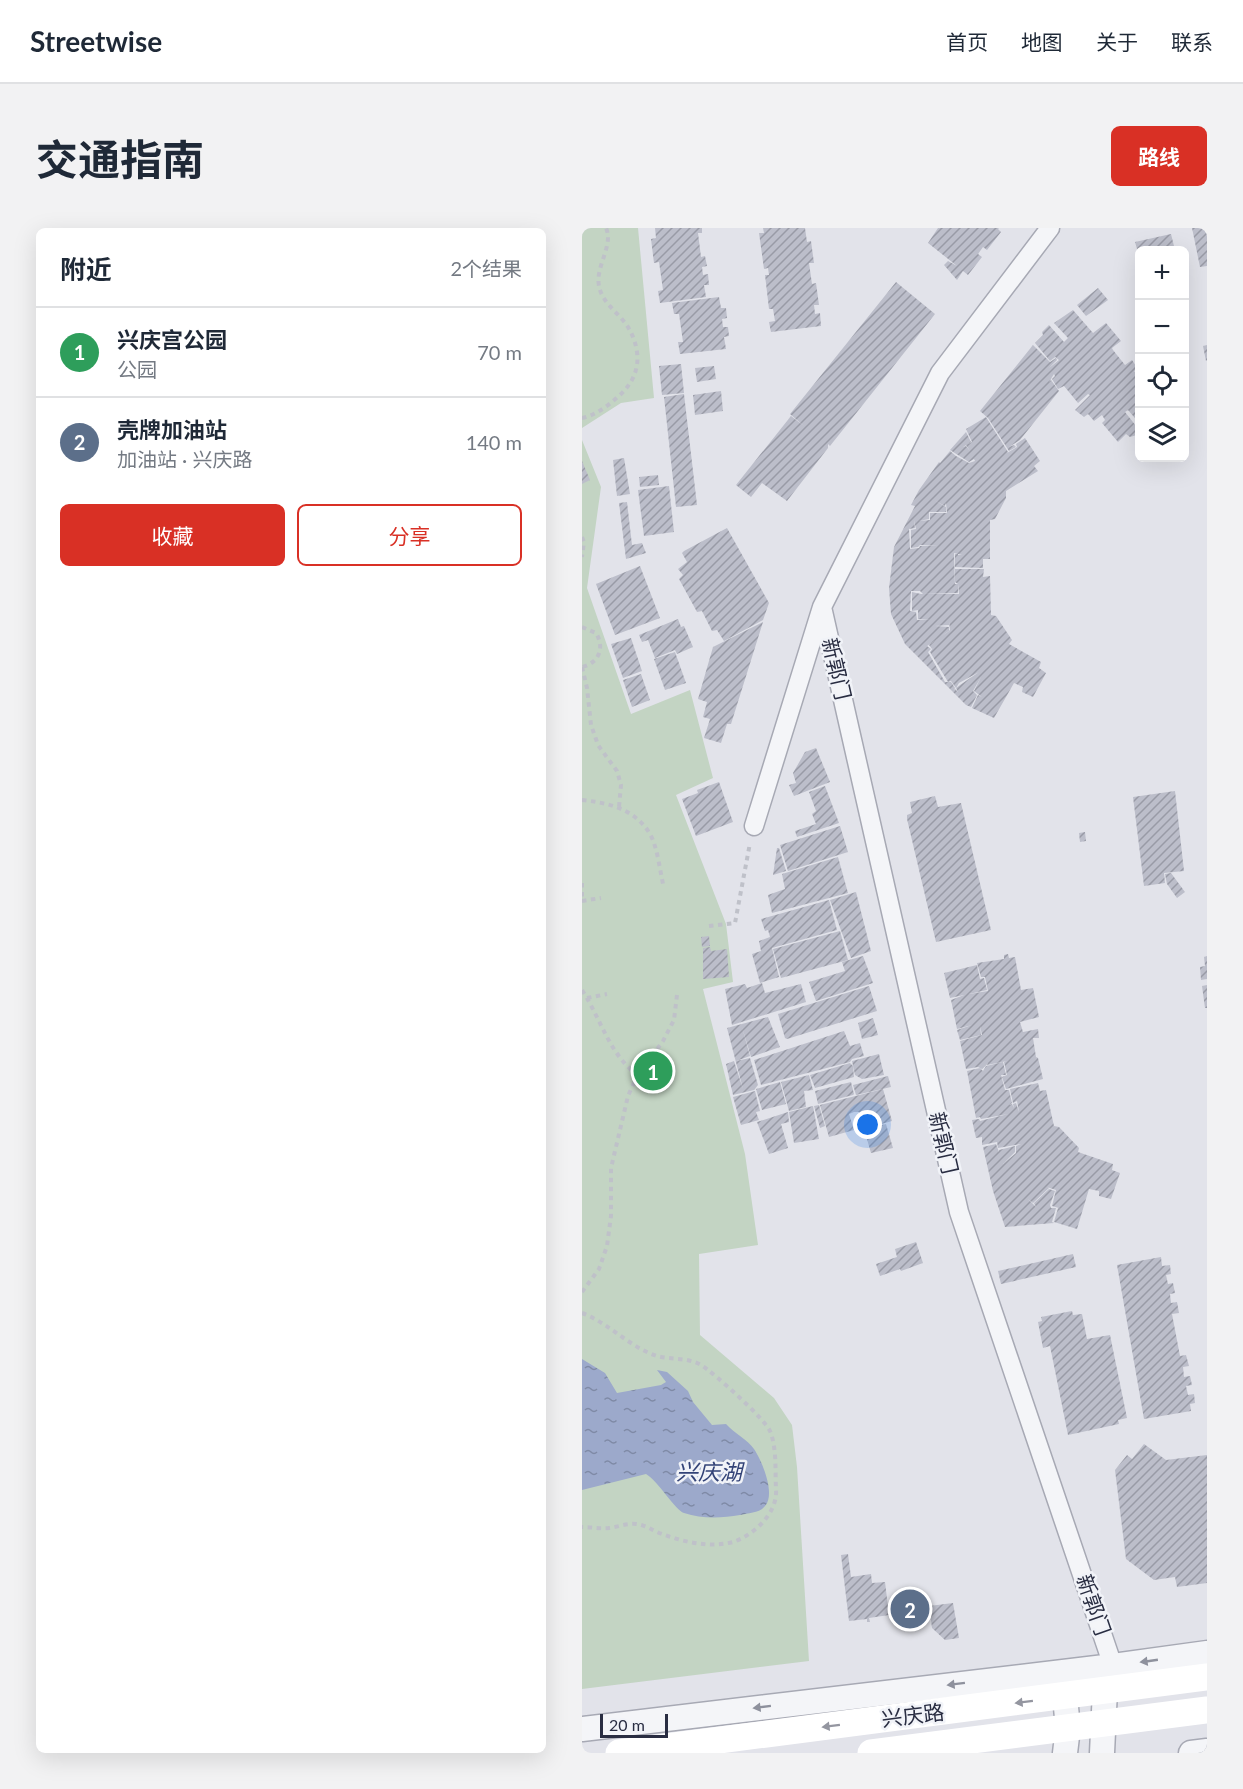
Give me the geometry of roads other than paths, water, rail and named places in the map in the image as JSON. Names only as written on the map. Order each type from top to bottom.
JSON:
[{"type":"main road","name":"兴庆路","points":[[619,1753],[1065,1696],[1109,1678],[1207,1677]]},
{"type":"main road","name":"兴庆路","points":[[871,1753],[1066,1741],[1103,1723],[1207,1710]]},
{"type":"street","name":"新郭门","points":[[753,826],[822,607],[940,373],[1050,228]]},
{"type":"street","name":"新郭门","points":[[822,607],[959,1212],[1109,1678]]},
{"type":"street","points":[[582,1729],[1109,1678],[1207,1653]]},
{"type":"street","points":[[1102,1753],[1109,1678]]},
{"type":"street","points":[[1065,1696],[1066,1741]]},
{"type":"street","points":[[1191,1753],[1207,1751]]},
{"type":"water","name":"兴庆湖","points":[[582,1359],[605,1373],[617,1393],[661,1385],[666,1382],[657,1370],[667,1372],[688,1391],[693,1402],[712,1425],[726,1424],[754,1449],[761,1461],[768,1486],[768,1501],[765,1506],[757,1511],[733,1516],[691,1515],[680,1511],[646,1474],[582,1490]]},
{"type":"place","name":"兴庆宫公园","points":[[653,1071]]},
{"type":"place","name":"壳牌加油站","points":[[910,1609]]}]
